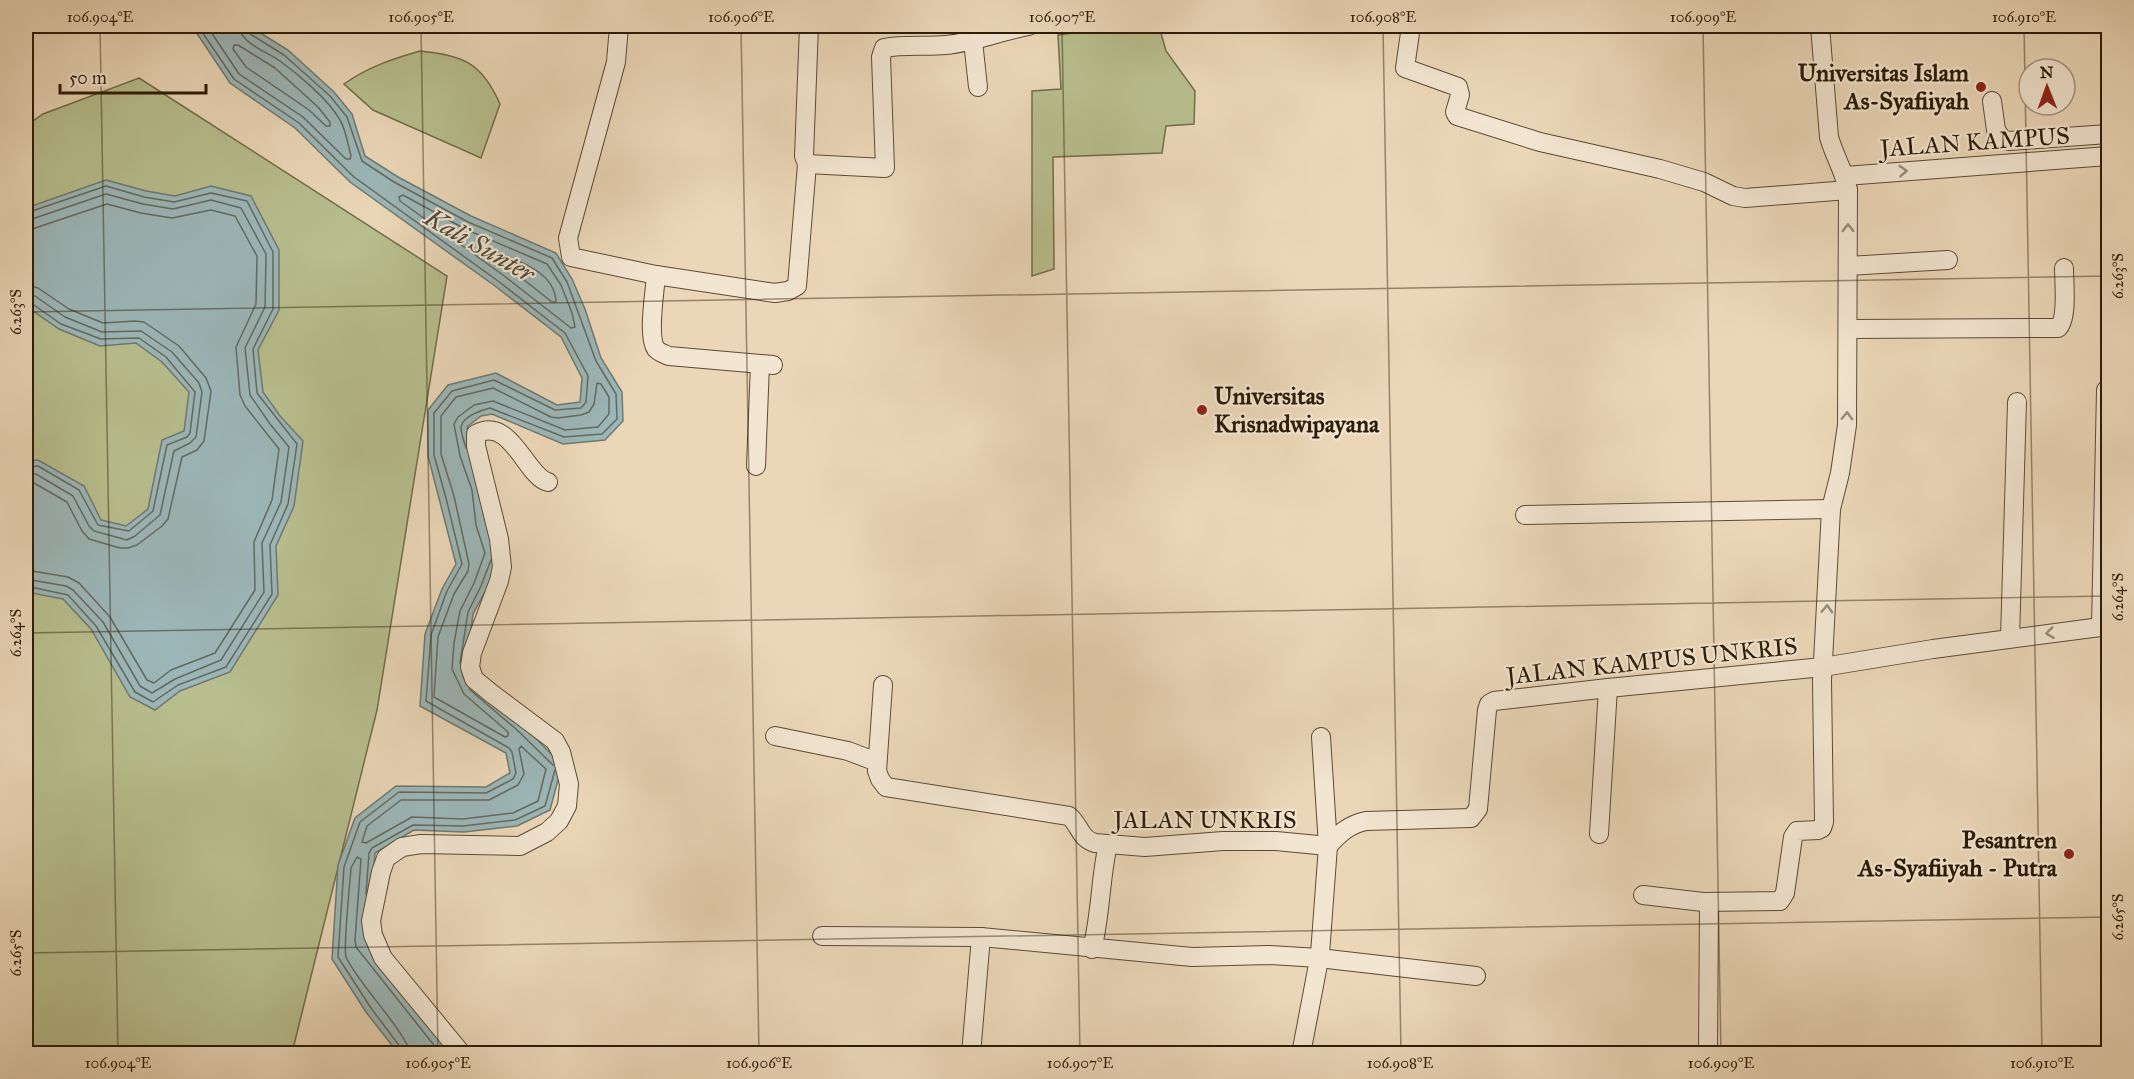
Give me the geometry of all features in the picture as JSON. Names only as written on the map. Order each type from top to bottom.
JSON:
[{"type":"street","points":[[619,26],[616,62],[568,238],[571,257],[656,275],[775,293],[788,291],[797,286],[807,164],[804,156],[809,26]]},
{"type":"street","points":[[807,164],[885,168],[881,57],[884,48],[946,45],[973,41],[1029,26]]},
{"type":"street","name":"JALAN KAMPUS","points":[[1411,26],[1405,68],[1458,87],[1460,95],[1455,112],[1457,116],[1540,142],[1660,169],[1704,182],[1733,196],[1745,198],[1846,183],[2109,156]]},
{"type":"street","points":[[1820,26],[1829,137],[1846,183]]},
{"type":"street","points":[[973,41],[978,87]]},
{"type":"street","points":[[1992,101],[1996,130],[2002,139],[2009,141],[2109,134]]},
{"type":"street","name":"JALAN KAMPUS UNKRIS","points":[[1328,846],[1341,832],[1353,824],[1366,821],[1472,818],[1478,809],[1489,704],[1511,698],[1823,668],[1831,509],[1840,473],[1846,425],[1849,287],[1846,183]]},
{"type":"street","points":[[1848,266],[1948,260]]},
{"type":"street","points":[[1848,328],[2058,328],[2062,325],[2064,317],[2064,268]]},
{"type":"street","points":[[656,275],[652,332],[654,346],[659,352],[669,356],[767,365],[756,466]]},
{"type":"street","points":[[1643,895],[1709,902],[1780,901],[1785,893],[1793,837],[1797,831],[1822,828],[1823,668],[1933,649],[2105,626],[2106,390]]},
{"type":"street","points":[[2010,638],[2017,402]]},
{"type":"street","points":[[462,1053],[383,958],[373,935],[371,921],[386,858],[402,847],[421,844],[520,846],[547,832],[558,821],[567,806],[569,784],[561,752],[555,741],[490,693],[474,679],[470,667],[472,652],[500,581],[502,567],[499,539],[476,446],[476,434],[485,430],[494,430],[522,454],[539,478],[548,482]]},
{"type":"street","points":[[1525,515],[1831,509]]},
{"type":"street","name":"JALAN UNKRIS","points":[[883,686],[877,762],[880,779],[886,787],[1069,816],[1088,842],[1145,847],[1223,841],[1276,841],[1328,846],[1319,958],[1301,1053]]},
{"type":"street","points":[[1599,834],[1608,688]]},
{"type":"street","points":[[775,736],[848,752],[877,762]]},
{"type":"street","points":[[1321,737],[1328,846]]},
{"type":"street","points":[[1092,949],[1098,928],[1102,867],[1108,844]]},
{"type":"street","points":[[1707,1053],[1709,902]]},
{"type":"street","points":[[822,936],[981,937],[1192,957],[1269,955],[1319,958],[1476,976]]},
{"type":"street","points":[[970,1053],[981,937]]},
{"type":"green space","points":[[1130,26],[1159,26],[1166,51],[1195,91],[1194,124],[1166,126],[1162,153],[1053,157],[1054,269],[1032,276],[1032,91],[1061,89],[1058,35]]},
{"type":"green space","points":[[420,51],[448,55],[469,64],[478,70],[493,90],[500,104],[481,158],[373,110],[344,84],[380,64]]},
{"type":"green space","points":[[139,78],[447,276],[377,710],[292,1053],[26,1053],[26,126],[43,114]]},
{"type":"water","name":"Kali Sunter","points":[[192,26],[252,26],[288,50],[334,92],[352,114],[365,156],[398,177],[471,216],[556,253],[572,279],[585,309],[601,358],[622,392],[623,421],[605,440],[563,444],[492,414],[481,416],[467,427],[500,553],[487,588],[473,614],[466,667],[562,765],[550,810],[517,826],[464,832],[414,830],[375,853],[369,942],[458,1053],[398,1053],[366,1012],[332,959],[338,865],[355,818],[396,786],[486,787],[510,773],[506,753],[420,706],[425,634],[442,589],[456,564],[428,456],[428,410],[448,385],[496,373],[557,405],[580,402],[582,378],[561,337],[495,286],[350,182],[295,128],[230,83]]},
{"type":"water","points":[[106,180],[175,196],[211,186],[251,196],[279,250],[279,310],[258,350],[263,392],[280,416],[303,441],[294,506],[276,546],[278,595],[230,672],[180,691],[155,710],[130,697],[91,629],[63,599],[26,592],[26,461],[38,460],[84,486],[101,520],[126,526],[148,509],[162,440],[184,431],[189,392],[162,362],[136,343],[100,346],[59,329],[26,306],[26,208]]},
{"type":"place","name":"Universitas Islam As-Syafiiyah","points":[[1981,87]]},
{"type":"place","name":"Universitas Krisnadwipayana","points":[[1202,410]]},
{"type":"place","name":"Pesantren As-Syafiiyah - Putra","points":[[2069,854]]}]
